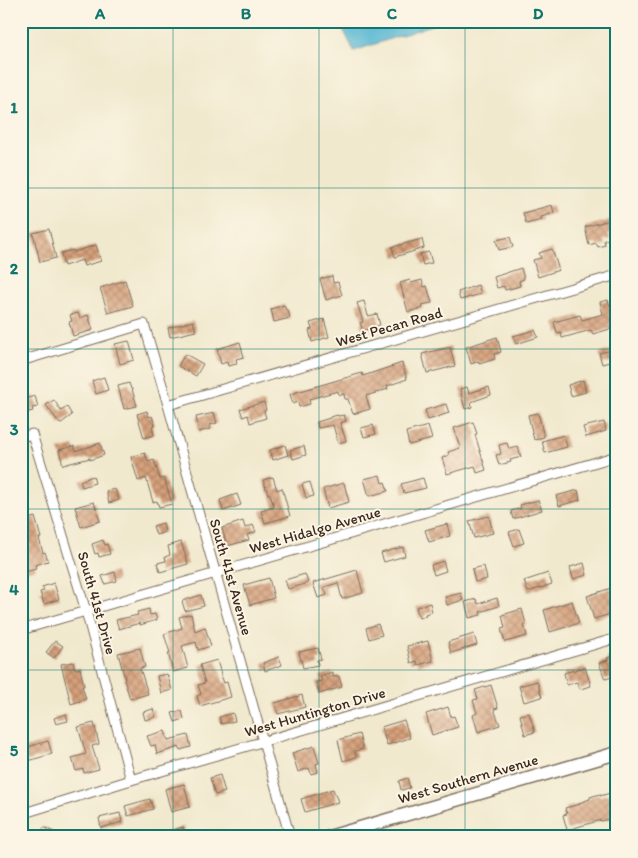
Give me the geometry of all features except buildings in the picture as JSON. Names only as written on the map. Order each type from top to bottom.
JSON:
[{"type":"main road","name":"West Southern Avenue","points":[[329,837],[617,753]]},
{"type":"street","name":"West Pecan Road","points":[[168,405],[617,275]]},
{"type":"street","name":"South 41st Avenue","points":[[21,360],[144,324],[290,837]]},
{"type":"street","name":"South 41st Drive","points":[[21,437],[32,434],[86,612],[131,780]]},
{"type":"street","name":"West Hidalgo Avenue","points":[[21,630],[617,456]]},
{"type":"street","name":"West Huntington Drive","points":[[21,814],[617,638]]},
{"type":"water","points":[[339,21],[435,21],[435,24],[354,51]]}]
